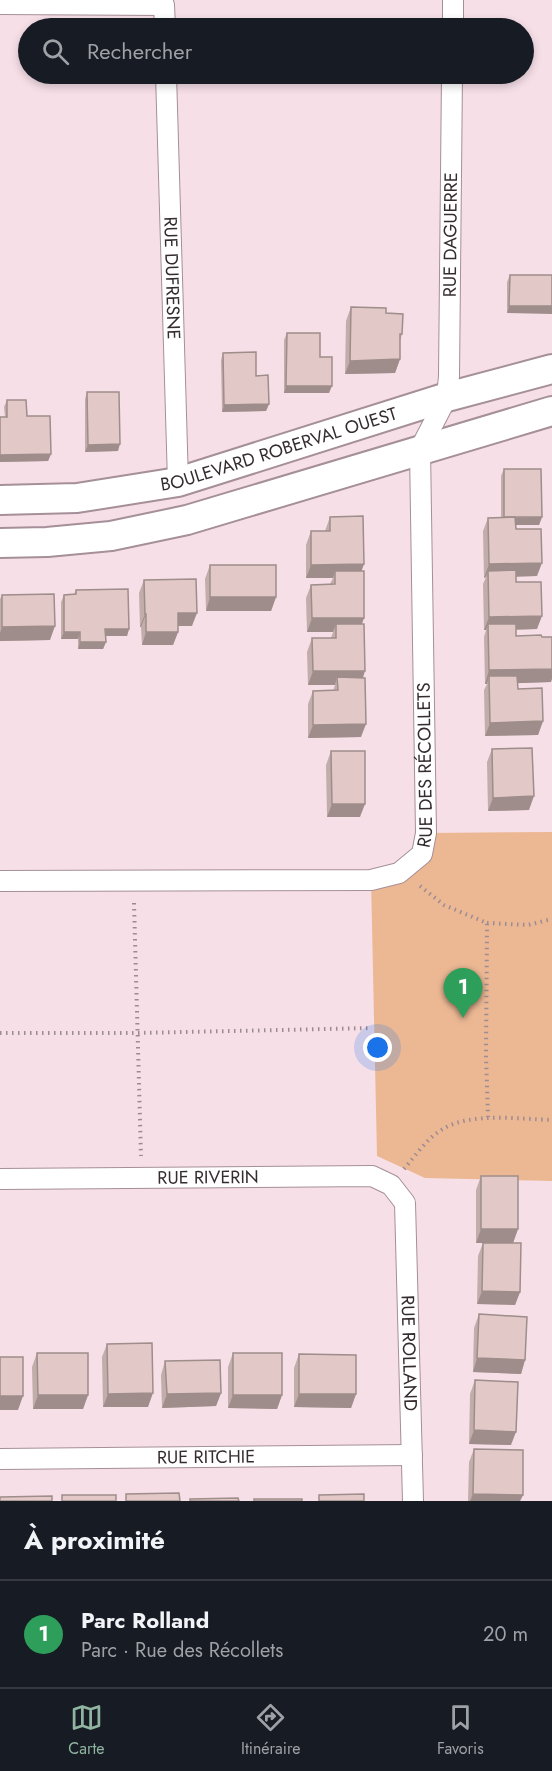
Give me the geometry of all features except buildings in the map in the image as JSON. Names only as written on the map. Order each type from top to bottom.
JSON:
[{"type":"street","points":[[453,0],[453,18]]},
{"type":"street","points":[[0,4],[164,5],[165,18]]},
{"type":"street","name":"RUE DUFRESNE","points":[[166,84],[178,482]]},
{"type":"street","name":"RUE DAGUERRE","points":[[447,397],[452,84]]},
{"type":"street","name":"BOULEVARD ROBERVAL OUEST","points":[[0,500],[77,498],[178,482],[447,397],[552,369]]},
{"type":"street","name":"RUE DES RÉCOLLETS","points":[[0,881],[371,880],[399,873],[422,854],[426,833],[420,449],[447,397]]},
{"type":"street","points":[[0,543],[47,542],[111,536],[187,520],[552,411]]},
{"type":"street","name":"RUE RIVERIN","points":[[0,1179],[372,1176],[391,1185],[405,1203]]},
{"type":"street","name":"RUE ROLLAND","points":[[405,1203],[413,1501]]},
{"type":"street","name":"RUE RITCHIE","points":[[0,1459],[412,1455]]},
{"type":"path","points":[[133,881],[141,1178]]},
{"type":"path","points":[[414,881],[444,905],[487,923],[528,925],[552,919]]},
{"type":"path","points":[[487,923],[488,1118]]},
{"type":"path","points":[[0,1033],[138,1033],[372,1028]]},
{"type":"path","points":[[404,1169],[426,1143],[444,1128],[477,1118],[552,1120]]},
{"type":"shaded area","points":[[552,832],[552,1181],[425,1178],[377,1156],[371,880],[399,873],[426,833]]},
{"type":"place","name":"Parc Rolland","points":[[463,1018]]}]
